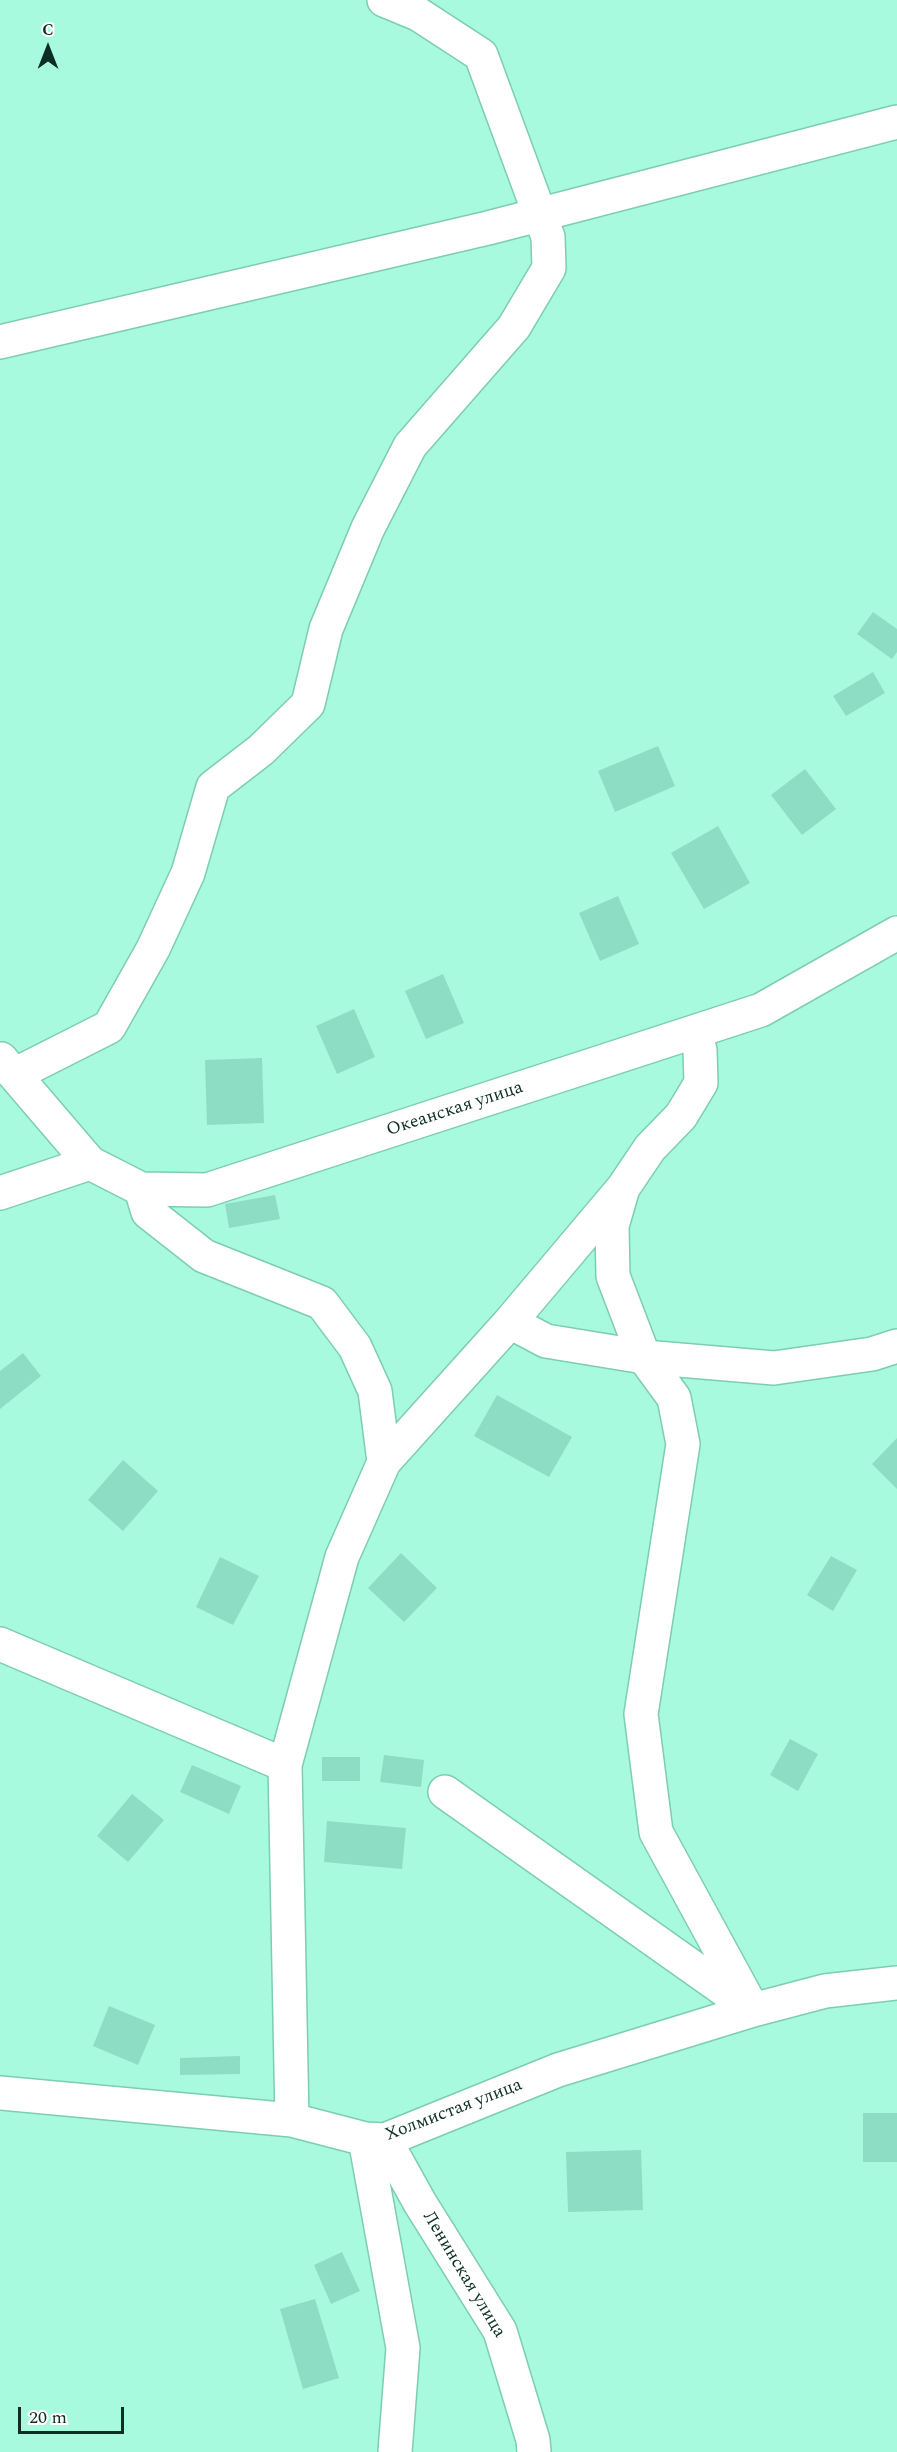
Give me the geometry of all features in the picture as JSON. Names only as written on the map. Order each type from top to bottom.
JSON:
[{"type":"street","points":[[0,1193],[90,1162],[8,1066],[109,1027],[153,950],[188,873],[213,787],[261,750],[308,704],[326,629],[368,528],[410,446],[514,327],[549,268],[548,237],[481,55],[418,14],[384,0]]},
{"type":"street","points":[[0,342],[540,214],[897,122]]},
{"type":"street","name":"Океанская улица","points":[[90,1162],[141,1189],[207,1190],[761,1010],[890,934]]},
{"type":"street","points":[[292,2120],[285,1765],[342,1557],[384,1461],[510,1322],[623,1188],[650,1148],[681,1116],[701,1083],[700,1050],[694,1032]]},
{"type":"street","points":[[623,1188],[612,1226],[613,1276],[644,1357],[674,1398],[683,1444],[641,1714],[656,1832],[753,2010]]},
{"type":"street","points":[[141,1189],[148,1212],[204,1256],[322,1304],[355,1347],[375,1391],[384,1461]]},
{"type":"street","points":[[510,1322],[546,1341],[644,1357],[774,1368],[872,1354],[897,1346]]},
{"type":"street","points":[[0,1644],[285,1765]]},
{"type":"street","points":[[445,1792],[753,2010]]},
{"type":"street","name":"Холмистая улица","points":[[0,2093],[292,2120],[375,2140],[558,2070],[753,2010],[825,1991],[897,1983]]},
{"type":"street","points":[[375,2140],[403,2348],[395,2452]]},
{"type":"street","name":"Ленинская улица","points":[[375,2140],[420,2203],[500,2331],[534,2452]]},
{"type":"building","points":[[873,612],[897,629],[897,652],[892,659],[857,634]]},
{"type":"building","points":[[873,672],[885,693],[846,716],[833,696]]},
{"type":"building","points":[[658,746],[675,786],[615,812],[598,771]]},
{"type":"building","points":[[805,769],[836,809],[802,835],[771,795]]},
{"type":"building","points":[[718,826],[750,883],[704,909],[671,853]]},
{"type":"building","points":[[618,896],[639,944],[600,961],[579,913]]},
{"type":"building","points":[[443,974],[464,1023],[426,1039],[405,991]]},
{"type":"building","points":[[354,1009],[375,1057],[337,1074],[316,1026]]},
{"type":"building","points":[[262,1058],[264,1123],[207,1125],[205,1060]]},
{"type":"building","points":[[275,1195],[280,1219],[229,1228],[225,1204]]},
{"type":"building","points":[[23,1353],[41,1376],[0,1409],[0,1371]]},
{"type":"building","points":[[497,1395],[572,1437],[549,1477],[474,1436]]},
{"type":"building","points":[[897,1438],[897,1489],[872,1464]]},
{"type":"building","points":[[123,1460],[158,1491],[123,1531],[88,1500]]},
{"type":"building","points":[[401,1553],[437,1588],[404,1622],[368,1588]]},
{"type":"building","points":[[831,1556],[857,1570],[833,1611],[807,1595]]},
{"type":"building","points":[[220,1557],[259,1576],[233,1625],[196,1607]]},
{"type":"building","points":[[790,1739],[818,1754],[798,1791],[770,1775]]},
{"type":"building","points":[[384,1755],[424,1760],[421,1787],[380,1782]]},
{"type":"building","points":[[322,1757],[360,1757],[360,1781],[322,1781]]},
{"type":"building","points":[[192,1765],[241,1786],[229,1814],[180,1792]]},
{"type":"building","points":[[132,1794],[164,1820],[128,1862],[97,1836]]},
{"type":"building","points":[[327,1821],[406,1828],[402,1869],[324,1862]]},
{"type":"building","points":[[109,2006],[155,2025],[138,2065],[93,2046]]},
{"type":"building","points":[[240,2056],[240,2074],[180,2075],[180,2058]]},
{"type":"building","points":[[863,2113],[897,2113],[897,2162],[863,2162]]},
{"type":"building","points":[[641,2150],[643,2210],[568,2212],[566,2152]]},
{"type":"building","points":[[342,2252],[360,2291],[331,2304],[314,2265]]},
{"type":"building","points":[[315,2299],[339,2378],[303,2389],[280,2309]]}]
